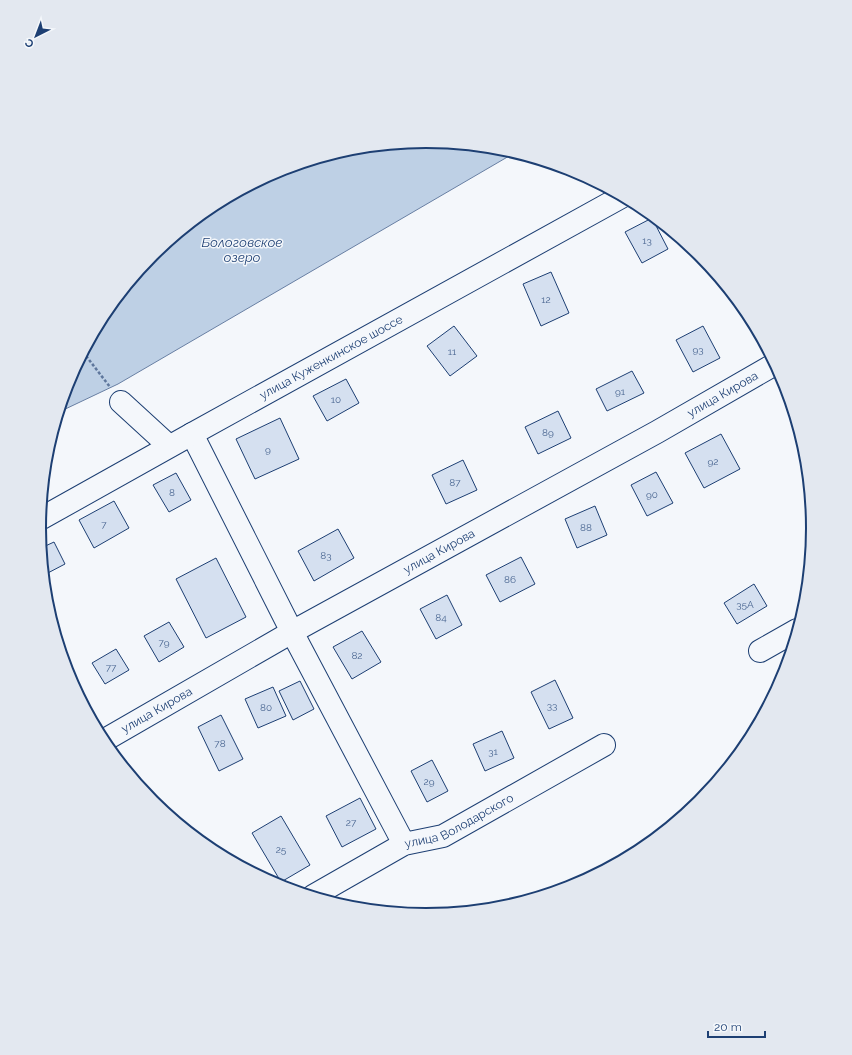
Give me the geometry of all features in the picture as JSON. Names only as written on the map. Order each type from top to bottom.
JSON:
[{"type":"street","name":"улица Куженкинское шоссе","points":[[46,516],[169,446],[617,199]]},
{"type":"street","name":"улица Кирова","points":[[109,737],[292,632],[657,432],[770,367]]},
{"type":"street","points":[[121,402],[169,446]]},
{"type":"street","points":[[192,434],[292,632],[404,844]]},
{"type":"street","points":[[760,651],[791,634]]},
{"type":"street","name":"улица Володарского","points":[[320,892],[404,844],[443,836],[604,745]]},
{"type":"path","points":[[86,356],[121,402]]},
{"type":"water","name":"Бологовское озеро","points":[[401,148],[451,148],[508,157],[118,384],[65,409],[85,359],[97,337],[110,316],[140,277],[175,242],[195,226],[236,198],[281,176],[304,168],[328,160],[376,151]]},
{"type":"building","points":[[648,220],[656,225],[668,249],[642,263],[625,232]]},
{"type":"building","points":[[551,272],[569,313],[541,326],[523,284]]},
{"type":"building","points":[[454,326],[477,356],[450,376],[427,346]]},
{"type":"building","points":[[703,326],[720,358],[693,372],[676,340]]},
{"type":"building","points":[[632,371],[644,393],[607,411],[596,389]]},
{"type":"building","points":[[346,379],[359,403],[327,421],[313,396]]},
{"type":"building","points":[[558,411],[571,438],[538,454],[525,427]]},
{"type":"building","points":[[280,418],[299,459],[255,479],[236,439]]},
{"type":"building","points":[[721,434],[740,469],[704,488],[685,453]]},
{"type":"building","points":[[463,460],[477,490],[446,504],[432,475]]},
{"type":"building","points":[[656,472],[673,503],[647,516],[631,485]]},
{"type":"building","points":[[176,473],[191,500],[169,512],[153,485]]},
{"type":"building","points":[[114,501],[129,528],[94,548],[79,520]]},
{"type":"building","points":[[595,506],[607,535],[577,548],[565,519]]},
{"type":"building","points":[[338,529],[354,558],[314,581],[298,551]]},
{"type":"building","points":[[54,542],[65,564],[49,573],[47,552],[47,545]]},
{"type":"building","points":[[521,557],[535,584],[500,602],[486,575]]},
{"type":"building","points":[[216,558],[246,617],[206,638],[176,579]]},
{"type":"building","points":[[754,584],[767,606],[737,624],[724,603]]},
{"type":"building","points":[[447,595],[462,625],[436,639],[420,609]]},
{"type":"building","points":[[169,622],[184,647],[159,662],[144,636]]},
{"type":"building","points":[[362,631],[381,662],[352,679],[333,647]]},
{"type":"building","points":[[116,649],[129,670],[105,684],[92,663]]},
{"type":"building","points":[[555,680],[573,718],[549,729],[531,692]]},
{"type":"building","points":[[300,681],[314,709],[293,720],[279,691]]},
{"type":"building","points":[[273,687],[286,716],[258,728],[245,699]]},
{"type":"building","points":[[221,715],[243,759],[219,771],[198,727]]},
{"type":"building","points":[[502,731],[514,758],[485,771],[473,744]]},
{"type":"building","points":[[432,760],[448,791],[427,802],[411,771]]},
{"type":"building","points":[[360,798],[376,829],[342,847],[326,816]]},
{"type":"building","points":[[281,816],[310,865],[284,880],[279,878],[252,833]]}]
